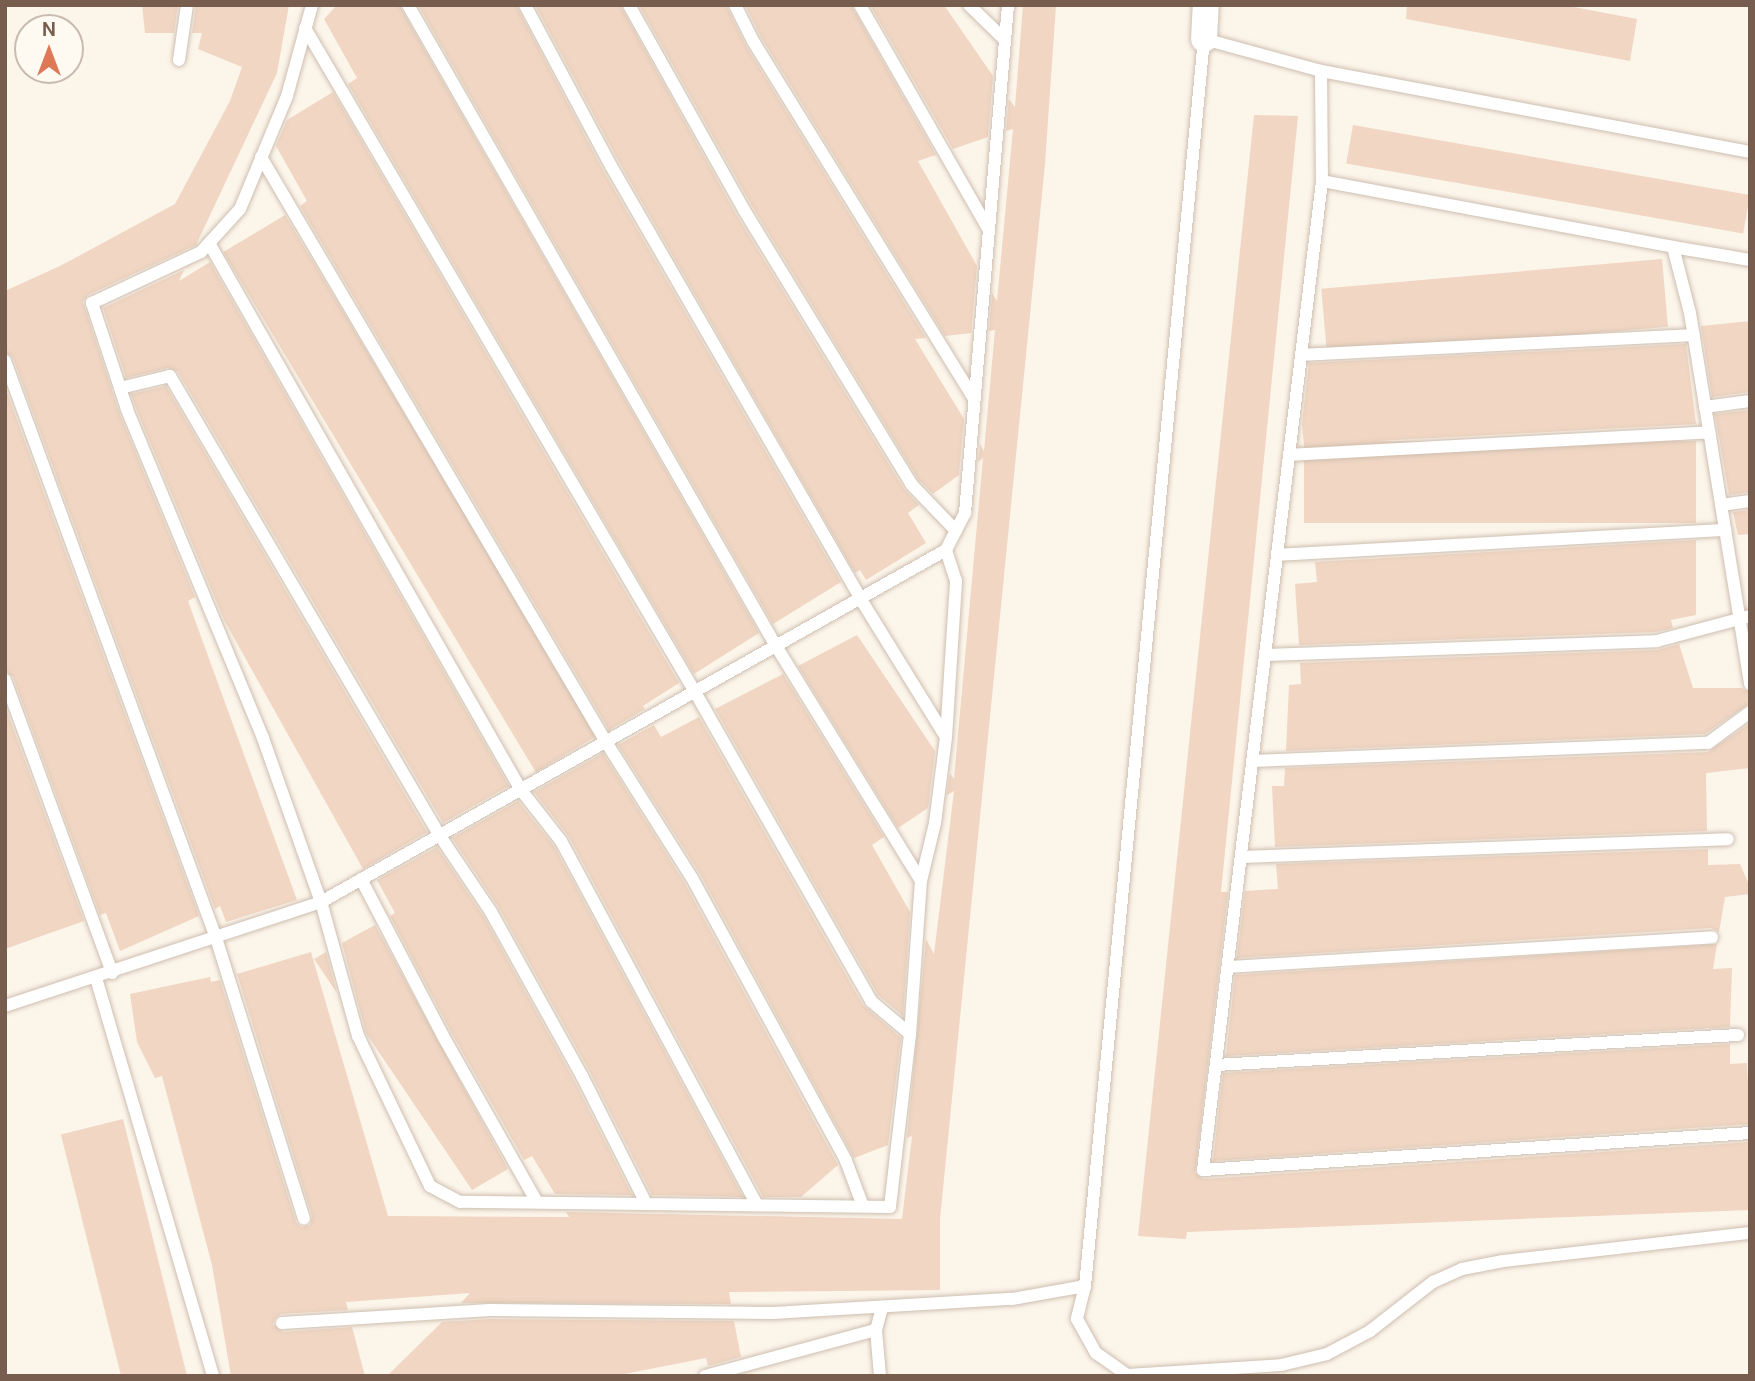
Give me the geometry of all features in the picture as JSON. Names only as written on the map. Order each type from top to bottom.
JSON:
[{"type":"street","points":[[1204,39],[1206,5]]},
{"type":"lane","points":[[179,60],[187,5]]},
{"type":"lane","points":[[312,5],[287,96],[240,209],[201,253],[92,303],[120,388],[263,738],[321,902],[358,1036],[429,1186],[460,1202],[890,1207],[910,1034],[921,881],[935,823],[946,737],[956,581],[946,551]]},
{"type":"lane","points":[[408,5],[776,646],[921,881]]},
{"type":"lane","points":[[525,5],[611,166],[860,598],[946,737]]},
{"type":"lane","points":[[629,5],[744,210],[911,484],[956,531]]},
{"type":"lane","points":[[735,5],[753,41],[974,400]]},
{"type":"lane","points":[[860,5],[989,230]]},
{"type":"lane","points":[[969,5],[1005,40]]},
{"type":"lane","points":[[5,1006],[112,973],[321,902],[946,551],[965,513],[1008,5]]},
{"type":"lane","points":[[305,28],[695,692],[871,1001],[910,1034]]},
{"type":"lane","points":[[1750,152],[1321,71],[1204,39],[1085,1286],[1077,1319],[1096,1353],[1128,1375],[1281,1365],[1327,1354],[1370,1331],[1433,1282],[1462,1269],[1503,1261],[1750,1233]]},
{"type":"lane","points":[[1321,71],[1322,180],[1203,1170],[1750,1133]]},
{"type":"lane","points":[[261,158],[606,742],[692,878],[846,1161],[863,1206]]},
{"type":"lane","points":[[1322,180],[1750,260]]},
{"type":"lane","points":[[209,243],[521,790],[561,841],[757,1205]]},
{"type":"lane","points":[[1673,247],[1693,335],[1725,530],[1744,617],[1750,684]]},
{"type":"lane","points":[[1301,355],[1693,335]]},
{"type":"lane","points":[[5,361],[216,938],[304,1219]]},
{"type":"lane","points":[[120,388],[170,376],[440,836],[491,912],[582,1076],[646,1203]]},
{"type":"lane","points":[[1705,407],[1750,401]]},
{"type":"lane","points":[[1289,455],[1709,432]]},
{"type":"lane","points":[[1721,505],[1750,501]]},
{"type":"lane","points":[[1277,555],[1725,530]]},
{"type":"lane","points":[[1265,655],[1657,641],[1744,617]]},
{"type":"lane","points":[[5,680],[112,973]]},
{"type":"lane","points":[[1252,761],[1708,743],[1750,712]]},
{"type":"lane","points":[[1241,857],[1728,839]]},
{"type":"lane","points":[[361,879],[443,1036],[537,1202]]},
{"type":"lane","points":[[1228,967],[1712,937]]},
{"type":"lane","points":[[96,978],[213,1376]]},
{"type":"lane","points":[[1216,1065],[1738,1035]]},
{"type":"lane","points":[[282,1323],[490,1310],[773,1313],[1012,1299],[1085,1286]]},
{"type":"lane","points":[[880,1376],[876,1330],[882,1307]]},
{"type":"lane","points":[[705,1376],[876,1330]]},
{"type":"building","points":[[142,5],[178,5],[174,33],[145,33]]},
{"type":"building","points":[[196,5],[289,5],[277,73],[196,245],[88,295],[83,302],[119,412],[195,597],[188,601],[297,900],[226,922],[220,906],[215,909],[13,358],[5,352],[5,291],[62,265],[175,204],[230,101],[242,67],[198,49],[202,33],[192,33]]},
{"type":"building","points":[[337,5],[399,5],[759,633],[694,674],[348,84],[357,78],[324,19]]},
{"type":"building","points":[[418,5],[516,5],[603,170],[841,582],[773,624]]},
{"type":"building","points":[[535,5],[620,5],[736,214],[904,489],[919,505],[908,513],[926,543],[866,580],[860,570],[855,573],[619,162]]},
{"type":"building","points":[[639,5],[726,5],[746,46],[926,338],[915,339],[964,419],[959,475],[933,494],[918,479],[752,206]]},
{"type":"building","points":[[745,5],[851,5],[936,155],[918,161],[977,266],[971,333],[945,336],[761,37]]},
{"type":"building","points":[[870,5],[944,5],[993,76],[988,137],[953,149]]},
{"type":"building","points":[[1023,5],[1056,5],[1045,164],[940,1219],[940,1290],[729,1292],[731,1304],[461,1303],[470,1293],[346,1302],[348,1310],[281,1314],[273,1324],[283,1332],[352,1327],[365,1376],[231,1376],[212,1265],[162,1076],[155,1078],[137,1042],[130,994],[210,977],[211,982],[220,980],[296,1222],[301,1227],[310,1225],[312,1216],[237,974],[311,952],[388,1216],[569,1217],[566,1212],[902,1219],[912,1136],[907,1138],[926,939],[934,954],[954,791],[947,795],[950,773],[954,779],[983,458],[978,462],[980,444],[984,451],[995,330],[989,331],[992,293],[997,301],[1013,129],[1006,131],[1009,99],[1015,107]]},
{"type":"building","points":[[1407,5],[1563,5],[1637,19],[1630,61],[1406,19]]},
{"type":"building","points":[[333,92],[679,683],[643,706],[645,709],[609,730],[300,206],[307,201],[276,146],[287,120]]},
{"type":"building","points":[[1254,115],[1298,116],[1221,892],[1228,892],[1195,1173],[1204,1179],[1750,1142],[1750,1210],[1187,1232],[1186,1239],[1138,1236]]},
{"type":"building","points":[[1353,125],[1750,195],[1743,233],[1346,163]]},
{"type":"building","points":[[285,215],[598,735],[536,772],[223,252]]},
{"type":"building","points":[[1662,259],[1668,327],[1327,357],[1321,289]]},
{"type":"building","points":[[210,262],[509,786],[443,823],[178,372],[168,368],[126,378],[103,308],[184,270],[179,281]]},
{"type":"building","points":[[1750,321],[1750,392],[1712,397],[1701,326]]},
{"type":"building","points":[[1686,344],[1696,424],[1304,445],[1302,424],[1309,363]]},
{"type":"building","points":[[166,386],[427,832],[363,869],[224,620],[135,406],[131,394]]},
{"type":"building","points":[[5,387],[199,916],[120,951],[106,913],[100,915],[13,677],[5,671]]},
{"type":"building","points":[[1750,410],[1750,492],[1729,495],[1715,414]]},
{"type":"building","points":[[1304,441],[1696,441],[1696,523],[1304,523]]},
{"type":"building","points":[[1750,510],[1750,534],[1738,535],[1733,512]]},
{"type":"building","points":[[1696,540],[1696,615],[1671,620],[1673,628],[1656,632],[1299,645],[1295,584],[1317,582],[1315,562]]},
{"type":"building","points":[[857,635],[935,751],[928,808],[898,828],[798,666]]},
{"type":"building","points":[[1679,644],[1693,688],[1742,688],[1750,693],[1750,703],[1705,734],[1286,751],[1289,685],[1301,684],[1300,663],[1657,650]]},
{"type":"building","points":[[783,674],[884,837],[872,845],[910,912],[903,1016],[878,995],[715,709]]},
{"type":"building","points":[[5,706],[84,921],[5,949]]},
{"type":"building","points":[[699,717],[863,1005],[901,1038],[888,1145],[854,1158],[700,874],[618,745],[654,725],[661,737]]},
{"type":"building","points":[[1750,723],[1750,768],[1706,773],[1707,831],[1275,847],[1272,786],[1284,786],[1285,768],[1708,752]]},
{"type":"building","points":[[603,753],[684,882],[838,1165],[801,1197],[763,1197],[569,837],[534,792]]},
{"type":"building","points":[[518,801],[554,846],[743,1197],[652,1195],[590,1072],[499,908],[452,838]]},
{"type":"building","points":[[437,847],[484,917],[574,1080],[632,1195],[555,1194],[532,1156],[524,1160],[451,1032],[390,916],[395,913],[377,880]]},
{"type":"building","points":[[1708,849],[1708,865],[1740,864],[1750,887],[1750,894],[1725,897],[1719,932],[1711,928],[1237,958],[1245,891],[1278,889],[1276,864]]},
{"type":"building","points":[[375,925],[508,1169],[472,1190],[366,1033],[342,943]]},
{"type":"building","points":[[1717,944],[1713,969],[1732,968],[1730,1027],[1226,1056],[1235,975]]},
{"type":"building","points":[[326,952],[337,993],[314,959]]},
{"type":"building","points":[[1730,1044],[1730,1064],[1747,1063],[1750,1124],[1213,1161],[1223,1073]]},
{"type":"building","points":[[123,1119],[187,1376],[121,1376],[61,1134]]},
{"type":"building","points":[[490,1319],[734,1321],[741,1357],[708,1366],[706,1358],[614,1376],[387,1376],[442,1322]]}]
